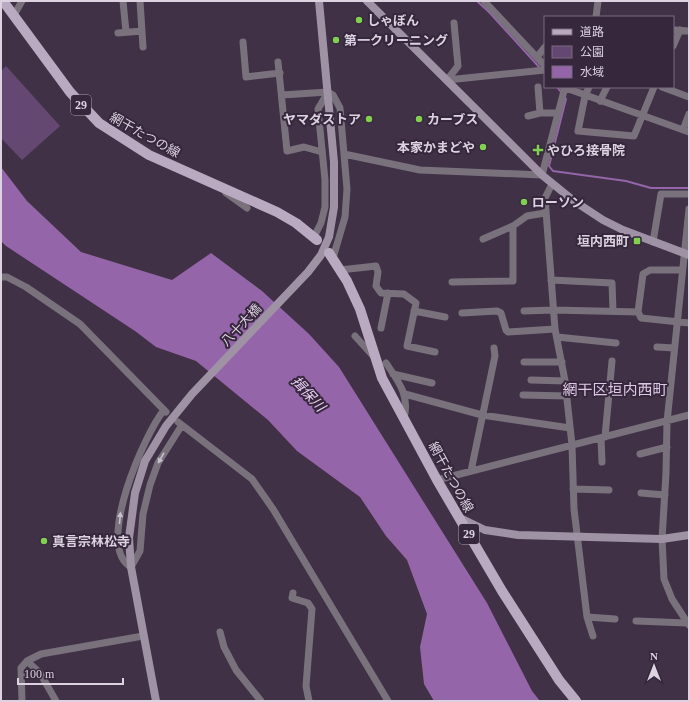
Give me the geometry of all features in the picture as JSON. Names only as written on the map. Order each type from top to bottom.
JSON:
[{"type":"main road","name":"網干たつの線","points":[[2,1],[14,15],[70,92],[99,123],[149,155],[277,212],[296,223],[315,238]]},
{"type":"main road","name":"網干たつの線","points":[[331,256],[360,309],[382,378],[438,480],[502,590],[559,680],[576,701]]},
{"type":"street","points":[[14,15],[22,1]]},
{"type":"street","points":[[123,1],[126,32]]},
{"type":"street","points":[[140,1],[143,47]]},
{"type":"street","name":"八十大橋","points":[[156,701],[142,636],[131,567],[129,538],[135,493],[145,461],[166,426],[192,394],[308,272],[321,255],[329,237],[334,207],[334,162],[319,1]]},
{"type":"street","points":[[367,1],[552,184],[574,201],[603,220],[653,242],[686,254]]},
{"type":"street","points":[[447,80],[543,69],[537,58],[484,1]]},
{"type":"street","points":[[596,16],[598,1]]},
{"type":"street","points":[[447,80],[458,66],[454,23]]},
{"type":"street","points":[[674,43],[678,30],[689,31]]},
{"type":"street","points":[[118,33],[142,31]]},
{"type":"street","points":[[243,42],[246,77],[280,74]]},
{"type":"street","points":[[537,58],[544,48]]},
{"type":"street","points":[[278,62],[287,151],[304,147],[322,152]]},
{"type":"street","points":[[538,88],[540,113]]},
{"type":"street","points":[[542,175],[564,88]]},
{"type":"street","points":[[566,88],[585,96],[686,131],[689,114]]},
{"type":"street","points":[[589,88],[585,96],[578,130],[634,136],[654,88]]},
{"type":"street","points":[[600,101],[606,88]]},
{"type":"street","points":[[664,88],[689,98]]},
{"type":"street","points":[[282,95],[328,92],[333,95],[340,108],[347,189],[345,217],[331,256]]},
{"type":"street","points":[[315,238],[325,207],[325,180],[318,109],[328,92]]},
{"type":"street","points":[[528,116],[540,113],[558,113]]},
{"type":"street","points":[[344,154],[420,170],[542,175]]},
{"type":"street","points":[[211,182],[247,208]]},
{"type":"street","points":[[552,184],[545,195],[545,213],[553,310],[567,396],[572,445],[573,489],[577,536],[587,616],[593,636]]},
{"type":"street","points":[[653,242],[661,194],[689,194]]},
{"type":"street","points":[[688,624],[672,599],[664,579],[662,539],[667,422],[676,322],[682,270],[686,254],[689,209]]},
{"type":"street","points":[[483,239],[512,226],[527,216],[545,213]]},
{"type":"street","points":[[452,282],[513,281],[512,226]]},
{"type":"street","points":[[340,270],[376,266],[378,272],[376,286],[381,293],[404,294],[416,303],[407,346],[435,352]]},
{"type":"street","points":[[682,270],[650,270],[644,274],[638,312],[641,318],[689,324]]},
{"type":"street","points":[[1,277],[7,278],[26,287],[80,324],[165,411],[158,417],[139,453],[129,479],[121,510],[119,551],[128,565],[131,567],[140,551],[143,514],[150,485],[158,463],[180,424],[252,479],[274,510],[388,701]]},
{"type":"street","points":[[551,280],[612,283],[613,311]]},
{"type":"street","points":[[381,328],[388,294]]},
{"type":"street","points":[[524,311],[553,310],[638,312]]},
{"type":"street","points":[[414,311],[445,317]]},
{"type":"street","points":[[462,313],[497,311],[501,313],[508,332],[555,329]]},
{"type":"street","points":[[355,336],[375,359]]},
{"type":"street","points":[[557,337],[616,343]]},
{"type":"street","points":[[657,347],[674,348]]},
{"type":"street","points":[[471,471],[495,356],[494,348]]},
{"type":"street","points":[[602,462],[603,437],[612,361]]},
{"type":"street","points":[[386,362],[405,394],[406,410],[404,418]]},
{"type":"street","points":[[524,362],[562,362]]},
{"type":"street","points":[[393,374],[432,383]]},
{"type":"street","points":[[531,380],[565,381]]},
{"type":"street","points":[[405,394],[482,415],[570,428]]},
{"type":"street","points":[[523,395],[567,396]]},
{"type":"street","points":[[438,480],[667,422],[689,415]]},
{"type":"street","points":[[640,454],[667,447]]},
{"type":"street","points":[[573,489],[609,490]]},
{"type":"street","points":[[641,493],[665,494]]},
{"type":"street","points":[[460,518],[485,530],[518,534],[662,539],[689,535]]},
{"type":"street","points":[[293,592],[292,598],[308,604],[312,609],[306,686],[309,701]]},
{"type":"street","points":[[587,616],[615,618]]},
{"type":"street","points":[[636,621],[688,624]]},
{"type":"street","points":[[220,632],[224,647],[236,670],[261,701]]},
{"type":"street","points":[[22,701],[22,668],[27,661],[41,654],[142,636]]},
{"type":"street","points":[[27,661],[40,673],[56,701]]},
{"type":"green space","points":[[6,66],[60,126],[22,160],[1,138],[1,71]]},
{"type":"water","name":"揖保川","points":[[1,167],[27,201],[81,252],[172,280],[211,253],[262,291],[309,334],[339,367],[487,603],[532,691],[540,701],[434,701],[424,684],[420,647],[427,614],[407,560],[386,536],[360,497],[297,451],[268,420],[196,361],[156,347],[135,331],[6,246],[1,241]]},
{"type":"waterway","points":[[477,1],[489,12],[540,68]]},
{"type":"waterway","points":[[558,88],[561,92]]},
{"type":"waterway","points":[[564,96],[566,99],[549,166],[553,171],[626,181],[651,188],[689,188]]},
{"type":"place","name":"しゃぼん","points":[[359,20]]},
{"type":"place","name":"第一クリーニング","points":[[336,40]]},
{"type":"place","name":"ヤマダストア","points":[[369,119]]},
{"type":"place","name":"カーブス","points":[[419,119]]},
{"type":"place","name":"本家かまどや","points":[[483,147]]},
{"type":"place","name":"やひろ接骨院","points":[[538,150]]},
{"type":"place","name":"ローソン","points":[[524,202]]},
{"type":"place","name":"垣内西町","points":[[637,241]]},
{"type":"place","name":"真言宗林松寺","points":[[44,541]]},
{"type":"district","name":"網干区垣内西町","points":[[615,390]]}]
